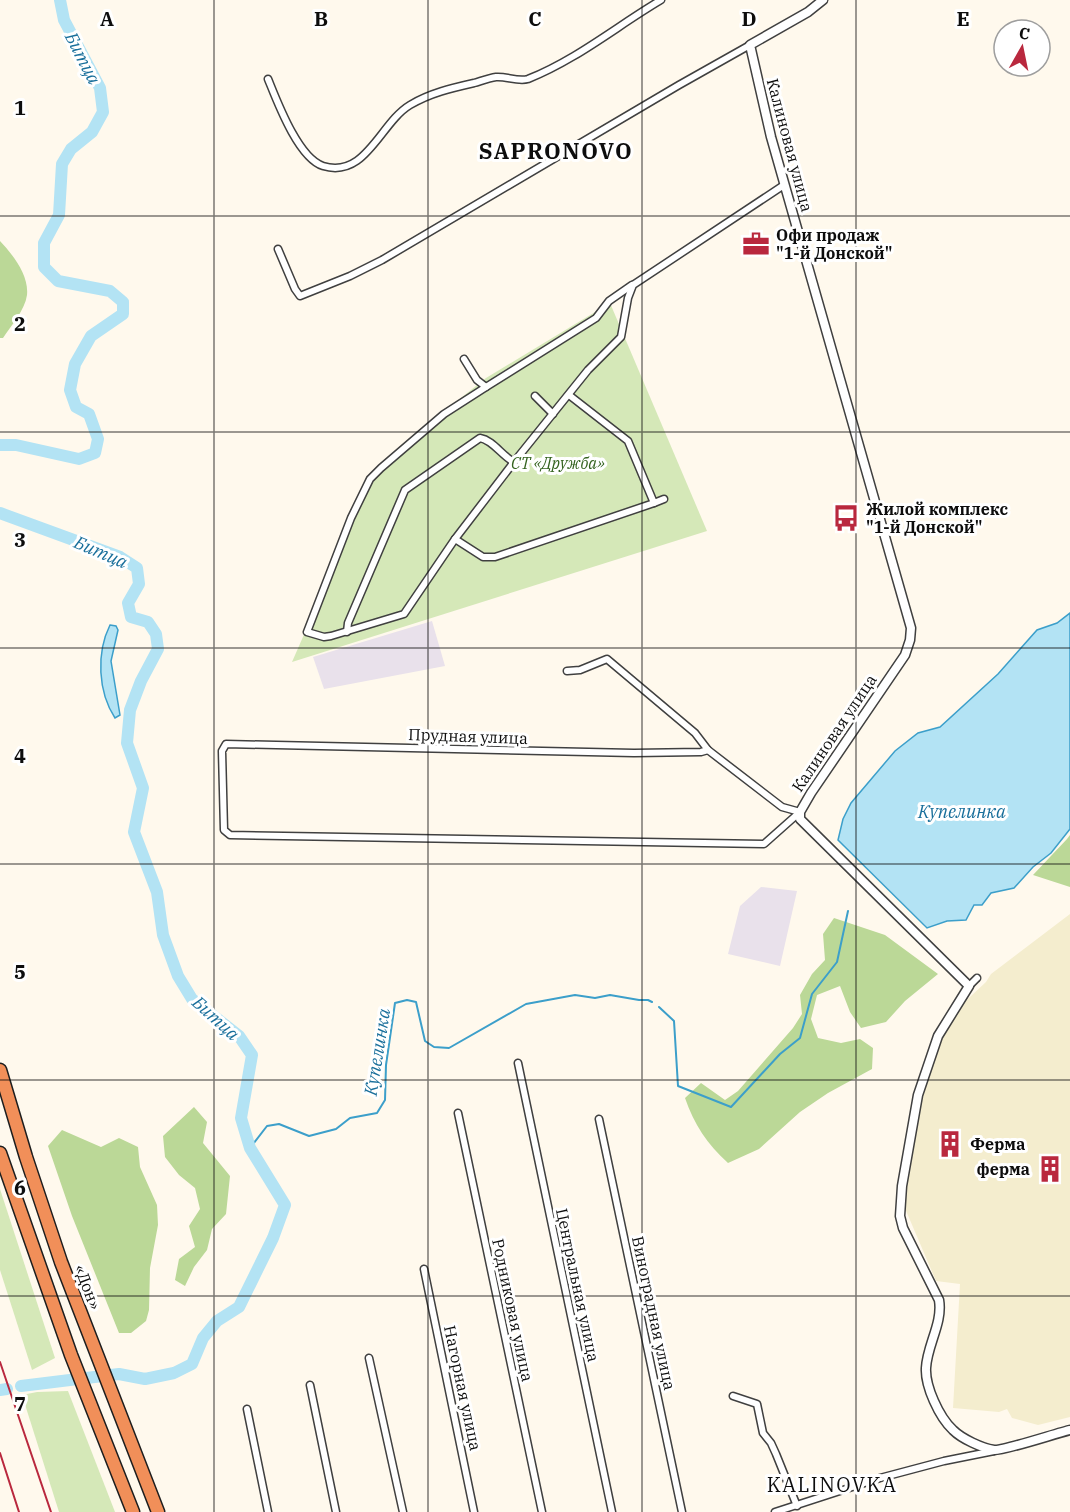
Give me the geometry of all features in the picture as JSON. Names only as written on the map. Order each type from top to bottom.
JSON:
[{"type":"highway","name":"«Дон»","points":[[0,1070],[40,1199],[94,1350],[158,1512]]},
{"type":"highway","points":[[0,1153],[71,1355],[133,1512]]},
{"type":"street","points":[[268,79],[285,123],[307,154],[321,166],[336,168],[348,166],[360,160],[398,114],[423,98],[498,77],[525,80],[574,56],[661,0]]},
{"type":"street","points":[[278,249],[300,296],[350,276],[413,242],[670,90],[808,12],[823,0]]},
{"type":"street","name":"Калиновая улица","points":[[750,45],[784,185],[911,628],[905,655],[800,812],[802,823],[969,986]]},
{"type":"street","points":[[633,285],[628,298],[621,337],[595,363],[514,462],[455,539],[405,614],[324,637],[307,632],[364,489],[381,468],[458,404],[596,318],[609,301],[633,285],[784,185]]},
{"type":"street","points":[[464,359],[477,380],[486,387]]},
{"type":"street","points":[[568,395],[628,441],[654,503]]},
{"type":"street","points":[[535,396],[553,414]]},
{"type":"street","points":[[347,632],[352,614],[405,490],[480,438],[492,444],[500,453],[514,462]]},
{"type":"street","points":[[455,539],[483,557],[495,557],[664,500]]},
{"type":"street","points":[[567,671],[580,670],[608,659],[694,733],[708,750],[782,807],[800,812]]},
{"type":"street","name":"Прудная улица","points":[[708,750],[634,753],[226,744],[222,751],[224,830],[230,835],[764,843],[800,812]]},
{"type":"street","points":[[977,978],[969,986],[938,1036],[918,1095],[902,1186],[900,1216],[903,1228],[939,1300],[939,1317],[927,1359],[926,1370],[930,1395],[953,1430],[972,1442],[996,1451]]},
{"type":"street","name":"Центральная улица","points":[[518,1063],[612,1512]]},
{"type":"street","name":"Родниковая улица","points":[[458,1113],[542,1512]]},
{"type":"street","name":"Виноградная улица","points":[[599,1119],[682,1512]]},
{"type":"street","name":"Нагорная улица","points":[[424,1269],[474,1512]]},
{"type":"street","points":[[369,1358],[403,1512]]},
{"type":"street","points":[[310,1385],[336,1512]]},
{"type":"street","points":[[733,1396],[757,1404],[763,1433],[774,1449],[796,1506]]},
{"type":"street","points":[[247,1409],[268,1512]]},
{"type":"street","points":[[775,1512],[880,1478],[944,1461],[996,1451],[1070,1430]]},
{"type":"shaded area","points":[[432,621],[445,666],[324,689],[313,657]]},
{"type":"shaded area","points":[[761,887],[797,891],[780,966],[728,954],[740,906]]},
{"type":"shaded area","points":[[1070,914],[1070,1417],[1038,1425],[1012,1418],[1007,1409],[999,1412],[953,1408],[960,1284],[936,1281],[904,1206],[920,1100],[940,1041],[956,1010],[986,982],[991,974]]},
{"type":"green space","points":[[0,241],[19,266],[27,288],[24,306],[3,338],[0,338]]},
{"type":"green space","name":"СТ «Дружба»","points":[[610,303],[707,531],[292,662],[371,481],[437,417],[486,378]]},
{"type":"green space","points":[[1070,835],[1070,887],[1033,875],[1067,839]]},
{"type":"green space","points":[[834,918],[885,935],[938,974],[905,1001],[886,1022],[861,1028],[850,1012],[840,986],[817,995],[811,1019],[818,1038],[841,1043],[860,1039],[873,1048],[872,1069],[828,1093],[800,1112],[759,1149],[728,1163],[702,1133],[685,1098],[701,1083],[725,1100],[738,1091],[793,1028],[802,1014],[800,995],[812,974],[825,960],[823,934]]},
{"type":"green space","points":[[194,1107],[207,1122],[203,1143],[230,1176],[226,1214],[212,1229],[207,1250],[194,1267],[185,1286],[175,1280],[179,1259],[195,1247],[189,1226],[200,1209],[195,1188],[179,1175],[165,1157],[163,1136]]},
{"type":"green space","points":[[62,1130],[101,1147],[119,1138],[138,1147],[140,1167],[157,1205],[158,1225],[150,1268],[149,1310],[146,1321],[131,1333],[119,1333],[72,1216],[48,1146]]},
{"type":"green space","points":[[0,1189],[55,1358],[32,1370],[0,1270]]},
{"type":"green space","points":[[68,1391],[115,1512],[59,1512],[22,1395]]},
{"type":"water","name":"Купелинка","points":[[1070,613],[1070,829],[1051,853],[1033,867],[1014,888],[991,893],[982,905],[974,905],[966,920],[947,921],[927,928],[838,840],[843,819],[851,803],[895,751],[918,733],[940,727],[998,674],[1037,630],[1057,623]]},
{"type":"water","points":[[110,625],[116,626],[118,630],[111,661],[120,715],[115,718],[105,696],[101,672],[102,648]]},
{"type":"waterway","name":"Битца","points":[[0,445],[16,445],[79,459],[95,453],[98,439],[89,414],[76,407],[70,390],[75,364],[91,336],[123,314],[123,302],[110,291],[58,281],[44,267],[44,243],[59,215],[62,164],[71,149],[92,132],[103,112],[100,88],[64,20],[60,0]]},
{"type":"waterway","name":"Битца","points":[[0,513],[120,557],[137,568],[139,584],[128,603],[131,617],[148,622],[156,634],[158,649],[141,681],[130,710],[127,743],[143,788],[134,832],[157,892],[163,935],[178,976],[192,999],[239,1036],[252,1055],[241,1118],[250,1148],[285,1205],[273,1238],[239,1307],[217,1321],[203,1338],[192,1364],[174,1373],[145,1379],[119,1374],[21,1386]]},
{"type":"waterway","name":"Купелинка","points":[[659,1007],[674,1021],[678,1086],[731,1107],[780,1054],[800,1038],[812,994],[837,962],[848,911]]},
{"type":"waterway","name":"Купелинка","points":[[250,1148],[267,1126],[279,1124],[309,1136],[336,1129],[350,1118],[377,1113],[385,1100],[386,1065],[395,1003],[407,1000],[416,1002],[425,1041],[434,1047],[449,1048],[526,1004],[575,995],[595,998],[610,995],[652,1002]]},
{"type":"waterway","name":"Битца","points":[[0,1390],[7,1389]]},
{"type":"railway","points":[[0,1362],[51,1512]]},
{"type":"railway","points":[[0,1453],[19,1512]]},
{"type":"place","name":"Офи продаж \"1-й Донской\"","points":[[756,244]]},
{"type":"place","name":"Жилой комплекс \"1-й Донской\"","points":[[846,518]]},
{"type":"place","name":"Ферма","points":[[950,1144]]},
{"type":"place","name":"ферма","points":[[1050,1169]]},
{"type":"district","name":"SAPRONOVO","points":[[556,150]]},
{"type":"district","name":"KALINOVKA","points":[[832,1484]]}]
